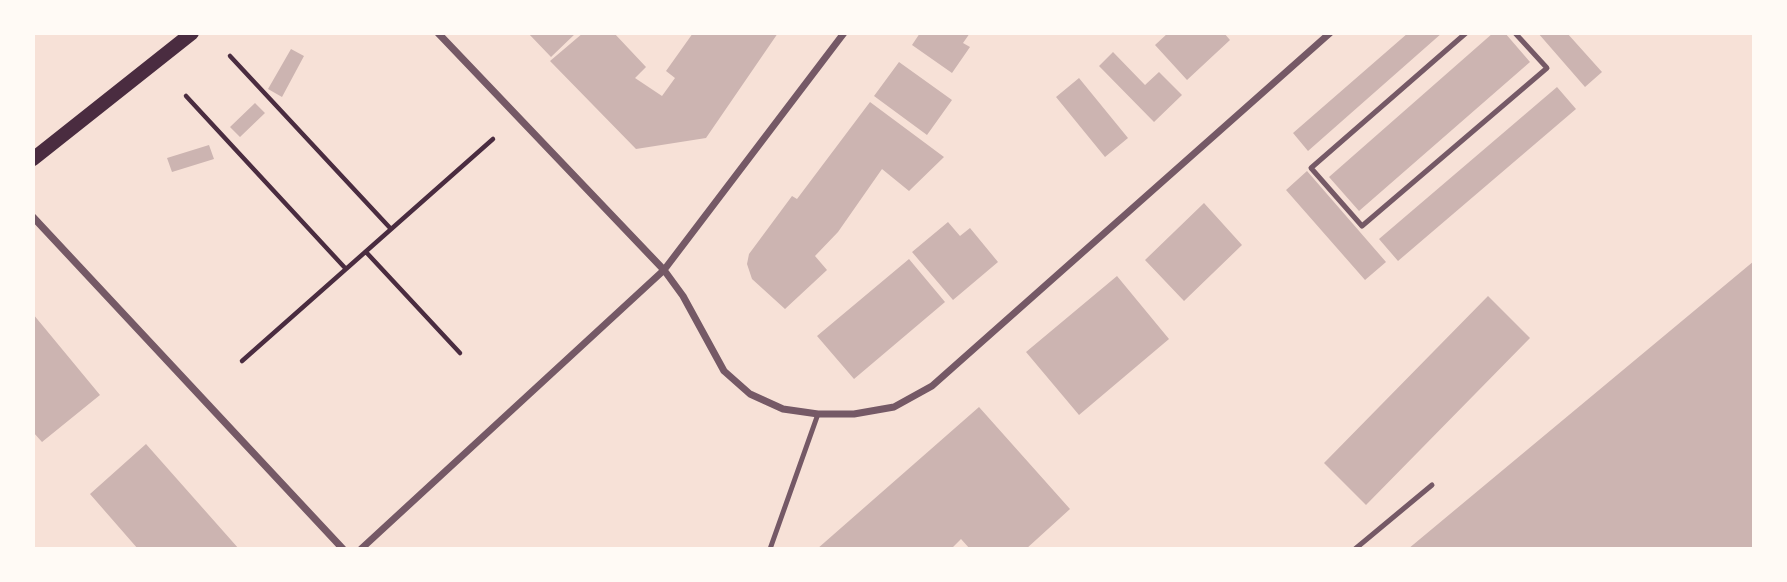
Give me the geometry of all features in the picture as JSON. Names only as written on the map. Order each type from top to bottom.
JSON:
[{"type":"main road","points":[[33,159],[192,33]]},
{"type":"street","points":[[438,33],[664,270],[683,296],[724,371],[750,394],[783,409],[818,414],[854,414],[894,407],[932,386],[1330,33]]},
{"type":"street","points":[[361,549],[664,270],[844,33]]},
{"type":"street","points":[[33,217],[343,549]]},
{"type":"lane","points":[[1466,33],[1311,168],[1362,226],[1547,68],[1515,33]]},
{"type":"lane","points":[[770,549],[818,414]]},
{"type":"lane","points":[[1355,549],[1432,485]]},
{"type":"path","points":[[230,56],[391,229]]},
{"type":"path","points":[[186,96],[346,270]]},
{"type":"path","points":[[242,361],[493,139]]},
{"type":"path","points":[[366,251],[460,353]]},
{"type":"building","points":[[528,33],[576,33],[551,57]]},
{"type":"building","points":[[583,33],[614,33],[646,67],[635,78],[662,96],[675,78],[666,71],[693,33],[778,33],[706,138],[636,149],[550,61]]},
{"type":"building","points":[[920,33],[970,33],[963,43],[970,47],[952,73],[912,45]]},
{"type":"building","points":[[1168,33],[1224,33],[1230,40],[1187,80],[1155,45]]},
{"type":"building","points":[[1408,33],[1442,33],[1308,151],[1293,133]]},
{"type":"building","points":[[1493,33],[1505,33],[1530,62],[1359,211],[1329,177]]},
{"type":"building","points":[[1538,33],[1567,33],[1602,72],[1585,87]]},
{"type":"building","points":[[291,49],[304,56],[282,97],[268,89]]},
{"type":"building","points":[[1113,52],[1145,85],[1159,72],[1182,95],[1154,122],[1099,66]]},
{"type":"building","points":[[899,62],[952,100],[927,135],[874,96]]},
{"type":"building","points":[[1079,78],[1128,138],[1105,157],[1056,97]]},
{"type":"building","points":[[1557,87],[1576,109],[1398,261],[1379,239]]},
{"type":"building","points":[[870,102],[944,157],[909,191],[882,169],[838,232],[815,256],[827,270],[785,309],[752,279],[747,264],[749,254],[792,196],[797,199]]},
{"type":"building","points":[[255,103],[265,113],[240,137],[230,127]]},
{"type":"building","points":[[209,145],[214,159],[172,172],[167,158]]},
{"type":"building","points":[[1307,171],[1386,262],[1365,280],[1286,190]]},
{"type":"building","points":[[1204,203],[1242,245],[1184,301],[1145,260]]},
{"type":"building","points":[[948,222],[960,236],[970,228],[998,262],[953,300],[912,252]]},
{"type":"building","points":[[909,259],[945,302],[854,379],[817,336]]},
{"type":"building","points":[[1754,261],[1754,549],[1408,549]]},
{"type":"building","points":[[1117,276],[1169,339],[1079,415],[1026,352]]},
{"type":"building","points":[[1488,296],[1530,338],[1366,505],[1324,463]]},
{"type":"building","points":[[33,314],[100,395],[42,442],[33,432]]},
{"type":"building","points":[[979,407],[1070,509],[1026,549],[970,549],[961,539],[951,549],[817,549]]},
{"type":"building","points":[[146,444],[239,549],[138,549],[90,494]]}]
